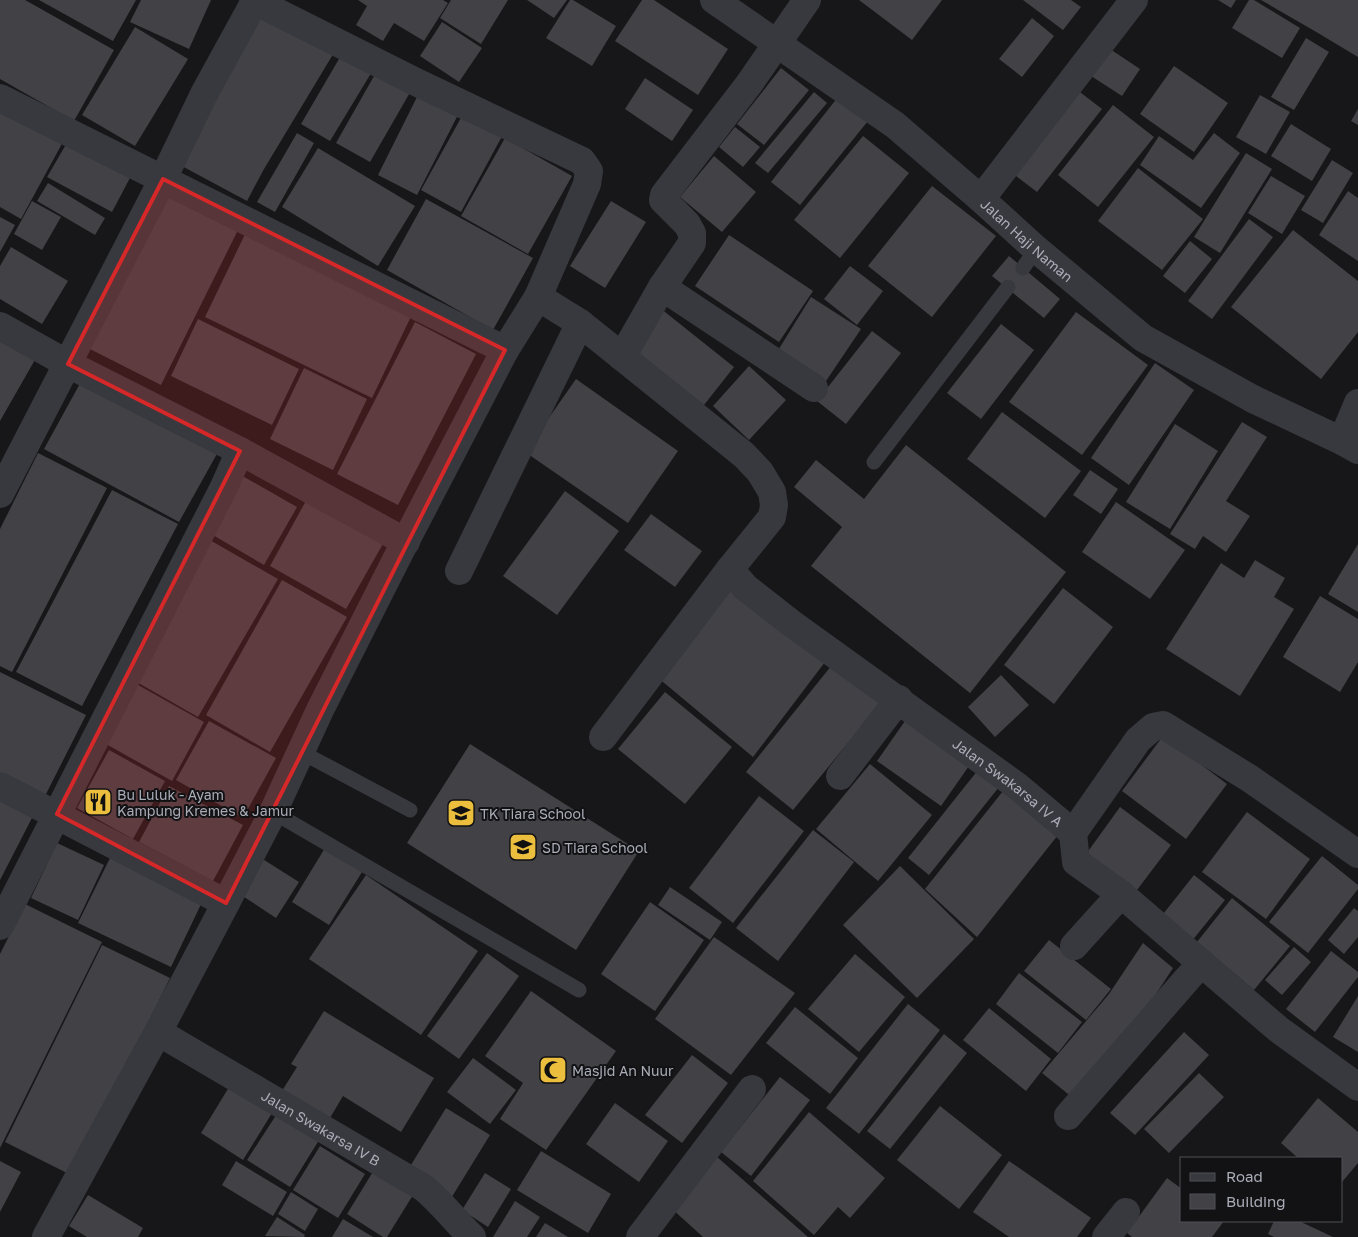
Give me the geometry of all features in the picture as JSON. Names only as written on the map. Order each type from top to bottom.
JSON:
[{"type":"street","name":"Jalan Haji Naman","points":[[714,0],[896,125],[981,199],[1029,258],[1143,338],[1253,399],[1350,446]]},
{"type":"street","points":[[622,357],[662,287],[692,243],[692,232],[687,224],[666,204],[663,200],[664,195],[749,84],[807,0]]},
{"type":"street","points":[[981,199],[1134,0]]},
{"type":"street","points":[[0,494],[163,179],[204,94],[254,1],[416,82],[582,161],[589,171],[587,184],[538,297],[505,350],[406,542],[226,903],[46,1237]]},
{"type":"street","points":[[0,98],[505,350]]},
{"type":"street","points":[[662,287],[814,388]]},
{"type":"street","points":[[538,297],[580,324],[744,455],[760,472],[772,492],[774,505],[772,517],[730,569],[603,738]]},
{"type":"street","points":[[459,571],[580,324]]},
{"type":"street","points":[[0,326],[68,364],[240,451],[406,542]]},
{"type":"street","points":[[1350,446],[1358,403]]},
{"type":"street","points":[[0,926],[224,486],[240,451]]},
{"type":"street","name":"Jalan Swakarsa IV A","points":[[730,569],[745,587],[805,633],[1017,786],[1073,833],[1076,862],[1120,894],[1278,1029],[1358,1087]]},
{"type":"street","points":[[840,776],[899,700]]},
{"type":"street","points":[[1073,833],[1138,740],[1153,727],[1163,726],[1249,778],[1358,854]]},
{"type":"street","points":[[0,786],[226,903]]},
{"type":"street","points":[[1074,946],[1120,894]]},
{"type":"street","points":[[1068,1116],[1202,963]]},
{"type":"street","name":"Jalan Swakarsa IV B","points":[[158,1032],[424,1188],[438,1200],[457,1223],[472,1237]]},
{"type":"street","points":[[640,1237],[752,1089]]},
{"type":"street","points":[[1106,1237],[1126,1212]]},
{"type":"lane","points":[[874,462],[1008,288]]},
{"type":"lane","points":[[301,752],[410,810]]},
{"type":"lane","points":[[273,812],[579,990]]},
{"type":"highlighted area","points":[[163,179],[505,350],[226,903],[57,814],[240,451],[68,364]]},
{"type":"building","points":[[0,0],[25,0],[114,50],[74,121],[0,79]]},
{"type":"building","points":[[39,0],[136,0],[113,41]]},
{"type":"building","points":[[141,0],[211,0],[189,49],[130,22]]},
{"type":"building","points":[[358,0],[443,0],[448,3],[424,41],[394,23],[383,41],[356,25],[367,6]]},
{"type":"building","points":[[451,0],[508,0],[481,44],[440,18]]},
{"type":"building","points":[[527,0],[567,0],[554,18]]},
{"type":"building","points":[[570,0],[616,26],[592,66],[546,38]]},
{"type":"building","points":[[642,0],[654,0],[728,49],[698,95],[615,41]]},
{"type":"building","points":[[859,0],[942,0],[912,40]]},
{"type":"building","points":[[1023,0],[1071,0],[1081,7],[1063,30]]},
{"type":"building","points":[[1218,0],[1236,0],[1231,8]]},
{"type":"building","points":[[1249,0],[1254,0],[1300,28],[1282,58],[1232,28]]},
{"type":"building","points":[[1261,0],[1358,0],[1358,57],[1318,33]]},
{"type":"building","points":[[261,6],[335,51],[264,169],[247,201],[178,164]]},
{"type":"building","points":[[1032,18],[1054,36],[1022,77],[999,59]]},
{"type":"building","points":[[442,22],[482,48],[459,82],[420,56]]},
{"type":"building","points":[[135,27],[188,59],[135,146],[82,115]]},
{"type":"building","points":[[1306,38],[1329,52],[1294,110],[1271,97]]},
{"type":"building","points":[[1107,47],[1140,69],[1122,96],[1088,74]]},
{"type":"building","points":[[343,52],[373,70],[330,141],[301,124]]},
{"type":"building","points":[[1174,66],[1228,103],[1194,152],[1140,114]]},
{"type":"building","points":[[781,68],[809,90],[764,145],[737,124]]},
{"type":"building","points":[[378,69],[412,89],[370,162],[336,143]]},
{"type":"building","points":[[645,78],[693,110],[672,141],[625,109]]},
{"type":"building","points":[[1072,86],[1102,109],[1037,192],[1007,169]]},
{"type":"building","points":[[421,89],[461,109],[417,195],[378,175]]},
{"type":"building","points":[[814,92],[827,103],[768,173],[755,163]]},
{"type":"building","points":[[1260,95],[1290,112],[1266,154],[1236,137]]},
{"type":"building","points":[[838,97],[868,121],[800,205],[771,182]]},
{"type":"building","points":[[1113,105],[1154,137],[1098,207],[1058,175]]},
{"type":"building","points":[[0,106],[64,140],[21,219],[0,207]]},
{"type":"building","points":[[467,107],[507,127],[461,212],[421,190]]},
{"type":"building","points":[[1358,109],[1358,125],[1351,121]]},
{"type":"building","points":[[1291,124],[1331,149],[1312,181],[1271,156]]},
{"type":"building","points":[[735,127],[760,147],[743,167],[719,147]]},
{"type":"building","points":[[297,133],[314,143],[275,212],[257,202]]},
{"type":"building","points":[[1214,133],[1240,153],[1201,208],[1140,165],[1159,136],[1193,160]]},
{"type":"building","points":[[863,136],[909,173],[840,258],[794,220]]},
{"type":"building","points":[[505,138],[572,176],[528,254],[461,216]]},
{"type":"building","points":[[68,141],[131,176],[112,212],[47,177]]},
{"type":"building","points":[[318,148],[415,206],[378,266],[282,207]]},
{"type":"building","points":[[1246,153],[1272,169],[1220,253],[1194,237]]},
{"type":"building","points":[[714,156],[756,192],[722,232],[680,197]]},
{"type":"building","points":[[1332,160],[1353,173],[1323,223],[1301,210]]},
{"type":"building","points":[[1138,168],[1203,219],[1162,270],[1098,221]]},
{"type":"building","points":[[1271,176],[1305,196],[1282,234],[1248,213]]},
{"type":"building","points":[[48,183],[105,218],[95,235],[37,201]]},
{"type":"building","points":[[932,186],[996,236],[932,317],[868,266]]},
{"type":"building","points":[[165,189],[240,226],[161,385],[86,347]]},
{"type":"building","points":[[1348,191],[1358,198],[1358,261],[1319,235]]},
{"type":"building","points":[[426,199],[533,258],[493,330],[387,270]]},
{"type":"building","points":[[32,201],[61,217],[42,250],[14,234]]},
{"type":"building","points":[[611,201],[646,222],[605,288],[570,266]]},
{"type":"building","points":[[0,217],[15,225],[0,252]]},
{"type":"building","points":[[1249,219],[1273,237],[1212,319],[1188,301]]},
{"type":"building","points":[[249,226],[416,306],[372,398],[205,317]]},
{"type":"building","points":[[1293,230],[1358,281],[1358,332],[1321,379],[1231,307]]},
{"type":"building","points":[[729,235],[813,291],[779,342],[695,286]]},
{"type":"building","points":[[1190,241],[1212,259],[1185,293],[1163,276]]},
{"type":"building","points":[[11,247],[68,281],[42,324],[0,299],[0,266]]},
{"type":"building","points":[[1009,256],[1060,299],[1044,318],[992,276]]},
{"type":"building","points":[[850,266],[883,291],[857,325],[824,299]]},
{"type":"building","points":[[811,297],[861,329],[824,384],[777,352]]},
{"type":"building","points":[[660,308],[734,367],[704,405],[629,346]]},
{"type":"building","points":[[1076,312],[1148,365],[1082,455],[1009,402]]},
{"type":"building","points":[[198,319],[299,369],[272,425],[171,376]]},
{"type":"building","points":[[415,322],[476,354],[398,505],[337,474]]},
{"type":"building","points":[[1001,324],[1034,350],[981,419],[947,393]]},
{"type":"building","points":[[872,331],[901,353],[846,424],[817,401]]},
{"type":"building","points":[[0,337],[36,358],[0,421]]},
{"type":"building","points":[[1155,363],[1194,390],[1129,485],[1091,458]]},
{"type":"building","points":[[749,366],[786,400],[749,440],[713,406]]},
{"type":"building","points":[[304,368],[367,399],[333,470],[270,439]]},
{"type":"building","points":[[83,378],[218,452],[179,522],[44,449]]},
{"type":"building","points":[[576,379],[678,451],[628,523],[525,452]]},
{"type":"building","points":[[1002,412],[1081,471],[1045,518],[967,459]]},
{"type":"building","points":[[1242,422],[1267,437],[1226,501],[1250,516],[1226,552],[1203,536],[1195,549],[1170,534]]},
{"type":"building","points":[[1175,424],[1218,451],[1170,529],[1126,502]]},
{"type":"building","points":[[906,445],[1066,572],[970,693],[811,566],[842,527],[794,487],[816,460],[864,499]]},
{"type":"building","points":[[38,453],[107,488],[12,672],[0,666],[0,529]]},
{"type":"building","points":[[1090,470],[1118,489],[1101,514],[1073,495]]},
{"type":"building","points":[[239,474],[297,507],[264,565],[206,531]]},
{"type":"building","points":[[112,490],[178,524],[82,706],[16,672]]},
{"type":"building","points":[[565,491],[619,531],[557,615],[503,576]]},
{"type":"building","points":[[307,499],[384,542],[346,609],[270,566]]},
{"type":"building","points":[[1116,502],[1185,550],[1150,599],[1082,552]]},
{"type":"building","points":[[651,514],[702,551],[675,587],[624,550]]},
{"type":"building","points":[[208,539],[278,579],[198,717],[128,677]]},
{"type":"building","points":[[1358,544],[1358,612],[1328,594]]},
{"type":"building","points":[[1255,560],[1285,578],[1274,597],[1294,609],[1240,696],[1166,649],[1221,563],[1244,578]]},
{"type":"building","points":[[282,580],[347,617],[270,752],[206,715]]},
{"type":"building","points":[[734,587],[825,662],[753,757],[657,677]]},
{"type":"building","points":[[1063,588],[1113,627],[1054,704],[1004,665]]},
{"type":"building","points":[[1320,596],[1358,619],[1358,662],[1340,692],[1283,657]]},
{"type":"building","points":[[836,660],[884,699],[793,810],[746,772]]},
{"type":"building","points":[[0,672],[86,715],[45,796],[0,774]]},
{"type":"building","points":[[1001,675],[1029,705],[995,737],[968,707]]},
{"type":"building","points":[[138,685],[204,722],[172,781],[106,744]]},
{"type":"building","points":[[665,692],[732,747],[685,804],[618,749]]},
{"type":"building","points":[[209,721],[276,758],[243,818],[176,780]]},
{"type":"building","points":[[905,721],[969,766],[941,806],[877,761]]},
{"type":"building","points":[[1163,736],[1227,784],[1186,839],[1122,791]]},
{"type":"building","name":"SD Tiara School","points":[[470,744],[639,851],[576,950],[407,843]]},
{"type":"building","points":[[109,750],[165,781],[133,839],[77,808]]},
{"type":"building","points":[[870,764],[932,815],[878,881],[816,829]]},
{"type":"building","points":[[978,770],[999,787],[929,875],[908,858]]},
{"type":"building","points":[[169,786],[243,825],[213,881],[139,842]]},
{"type":"building","points":[[1007,786],[1062,830],[977,937],[925,889]]},
{"type":"building","points":[[0,796],[34,814],[0,880]]},
{"type":"building","points":[[759,796],[804,831],[733,923],[689,888]]},
{"type":"building","points":[[1120,807],[1171,845],[1134,894],[1084,857]]},
{"type":"building","points":[[1247,812],[1310,859],[1266,919],[1202,872]]},
{"type":"building","points":[[813,830],[854,862],[778,961],[736,928]]},
{"type":"building","points":[[57,843],[104,865],[78,920],[31,898]]},
{"type":"building","points":[[325,848],[362,872],[329,925],[292,902]]},
{"type":"building","points":[[111,856],[203,900],[171,967],[78,923]]},
{"type":"building","points":[[1322,856],[1358,885],[1358,889],[1308,953],[1269,922]]},
{"type":"building","points":[[261,858],[299,882],[276,918],[238,893]]},
{"type":"building","points":[[900,866],[974,939],[917,998],[843,925]]},
{"type":"building","points":[[366,875],[478,951],[421,1035],[309,959]]},
{"type":"building","points":[[1194,875],[1225,900],[1191,942],[1160,918]]},
{"type":"building","points":[[670,887],[722,922],[710,940],[658,905]]},
{"type":"building","points":[[1232,898],[1290,946],[1254,990],[1197,942]]},
{"type":"building","points":[[650,902],[704,940],[655,1011],[601,974]]},
{"type":"building","points":[[25,904],[102,942],[0,1148],[0,954]]},
{"type":"building","points":[[1354,908],[1358,911],[1358,937],[1344,954],[1328,940]]},
{"type":"building","points":[[714,937],[795,993],[731,1075],[655,1019]]},
{"type":"building","points":[[1049,940],[1111,989],[1086,1020],[1024,971]]},
{"type":"building","points":[[1143,943],[1173,968],[1139,1020],[1073,1098],[1042,1073],[1109,994]]},
{"type":"building","points":[[102,945],[170,978],[73,1176],[5,1142]]},
{"type":"building","points":[[1294,947],[1311,962],[1282,995],[1265,980]]},
{"type":"building","points":[[1331,951],[1358,972],[1358,977],[1315,1032],[1286,1009]]},
{"type":"building","points":[[487,953],[519,976],[459,1059],[427,1036]]},
{"type":"building","points":[[855,954],[905,997],[859,1052],[808,1009]]},
{"type":"building","points":[[1019,973],[1082,1022],[1058,1053],[996,1004]]},
{"type":"building","name":"Masjid An Nuur","points":[[531,991],[616,1051],[546,1150],[500,1119],[523,1083],[485,1056]]},
{"type":"building","points":[[1358,996],[1358,1052],[1333,1037]]},
{"type":"building","points":[[908,1004],[940,1030],[859,1134],[826,1108]]},
{"type":"building","points":[[795,1007],[858,1058],[830,1094],[766,1043]]},
{"type":"building","points":[[989,1008],[1051,1059],[1026,1091],[963,1040]]},
{"type":"building","points":[[324,1011],[434,1078],[401,1132],[343,1096],[327,1123],[280,1094],[297,1067],[291,1064]]},
{"type":"building","points":[[1184,1032],[1209,1055],[1135,1135],[1110,1113]]},
{"type":"building","points":[[944,1034],[967,1053],[890,1149],[867,1131]]},
{"type":"building","points":[[692,1055],[728,1083],[682,1143],[645,1115]]},
{"type":"building","points":[[473,1058],[516,1090],[490,1124],[447,1092]]},
{"type":"building","points":[[1199,1073],[1224,1097],[1169,1153],[1144,1129]]},
{"type":"building","points":[[780,1077],[810,1100],[751,1176],[721,1152]]},
{"type":"building","points":[[234,1079],[277,1105],[243,1160],[201,1133]]},
{"type":"building","points":[[1318,1098],[1358,1132],[1358,1163],[1343,1181],[1343,1157],[1297,1157],[1281,1143]]},
{"type":"building","points":[[615,1103],[668,1141],[639,1182],[586,1144]]},
{"type":"building","points":[[282,1106],[324,1132],[290,1187],[247,1160]]},
{"type":"building","points":[[940,1106],[1002,1155],[959,1209],[897,1160]]},
{"type":"building","points":[[446,1108],[490,1135],[450,1200],[406,1173]]},
{"type":"building","points":[[809,1112],[885,1178],[850,1218],[838,1207],[814,1235],[753,1181]]},
{"type":"building","points":[[320,1146],[365,1174],[338,1218],[293,1190]]},
{"type":"building","points":[[541,1151],[611,1194],[588,1233],[517,1190]]},
{"type":"building","points":[[716,1156],[808,1237],[703,1237],[670,1207]]},
{"type":"building","points":[[0,1161],[21,1172],[0,1212]]},
{"type":"building","points":[[236,1161],[287,1192],[273,1216],[222,1185]]},
{"type":"building","points":[[1009,1161],[1091,1218],[1077,1237],[1009,1237],[973,1212]]},
{"type":"building","points":[[374,1170],[413,1195],[387,1237],[383,1237],[347,1214]]},
{"type":"building","points":[[485,1173],[511,1189],[488,1227],[462,1210]]},
{"type":"building","points":[[1167,1178],[1180,1188],[1180,1222],[1223,1222],[1212,1237],[1132,1237],[1127,1233]]},
{"type":"building","points":[[291,1192],[318,1209],[305,1231],[278,1214]]},
{"type":"building","points":[[88,1195],[143,1228],[138,1237],[87,1237],[69,1226]]},
{"type":"building","points":[[515,1201],[540,1217],[527,1237],[493,1237]]},
{"type":"building","points":[[277,1217],[305,1235],[304,1237],[265,1236]]},
{"type":"building","points":[[343,1219],[373,1237],[332,1237]]},
{"type":"building","points":[[1274,1222],[1301,1222],[1333,1237],[1274,1237],[1268,1234]]},
{"type":"building","points":[[545,1223],[568,1237],[536,1237]]},
{"type":"place","name":"Bu Luluk - Ayam Kampung Kremes & Jamur","points":[[98,802]]},
{"type":"place","name":"TK Tiara School","points":[[461,813]]},
{"type":"place","name":"SD Tiara School","points":[[523,847]]},
{"type":"place","name":"Masjid An Nuur","points":[[553,1070]]}]
